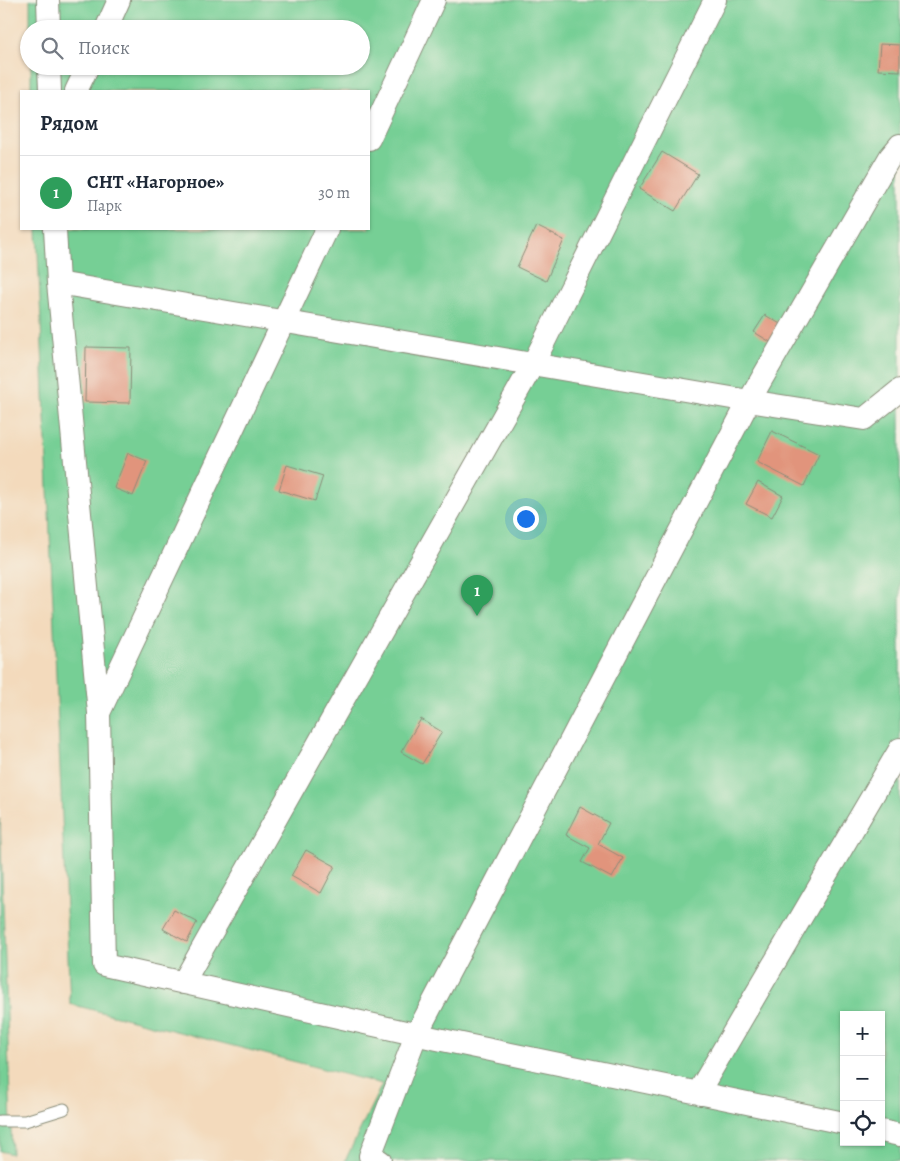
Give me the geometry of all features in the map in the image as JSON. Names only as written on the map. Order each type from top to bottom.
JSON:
[{"type":"street","points":[[48,0],[49,20]]},
{"type":"street","points":[[110,20],[119,0]]},
{"type":"street","points":[[370,137],[434,0]]},
{"type":"street","points":[[183,983],[534,364],[715,0]]},
{"type":"street","points":[[49,75],[50,90]]},
{"type":"street","points":[[76,90],[84,75]]},
{"type":"street","points":[[380,1161],[370,1156],[416,1035],[749,401],[890,157],[900,145]]},
{"type":"street","points":[[55,230],[58,283],[98,713],[104,965],[416,1035],[840,1122]]},
{"type":"street","points":[[98,713],[327,230]]},
{"type":"street","points":[[58,283],[864,419],[900,390]]},
{"type":"street","points":[[701,1094],[702,1086],[900,749]]},
{"type":"street","points":[[885,1132],[900,1135]]},
{"type":"lane","points":[[0,1121],[24,1121],[64,1109]]},
{"type":"green space","points":[[30,0],[900,0],[900,1161],[345,1161],[382,1084],[70,1004],[37,230],[370,230],[370,90],[31,90],[31,75],[370,75],[370,20],[30,20]]},
{"type":"green space","points":[[0,819],[12,1154],[0,1151]]},
{"type":"building","points":[[880,44],[900,45],[900,71],[878,70]]},
{"type":"building","points":[[662,152],[698,174],[675,211],[639,189]]},
{"type":"building","points":[[536,226],[564,240],[546,281],[517,267]]},
{"type":"building","points":[[765,315],[782,325],[772,343],[754,332]]},
{"type":"building","points":[[86,347],[131,348],[130,403],[85,402]]},
{"type":"building","points":[[772,431],[819,454],[804,486],[757,462]]},
{"type":"building","points":[[128,453],[147,461],[133,496],[114,488]]},
{"type":"building","points":[[287,465],[323,476],[315,501],[279,490]]},
{"type":"building","points":[[758,482],[783,496],[772,517],[746,504]]},
{"type":"building","points":[[421,719],[442,732],[422,764],[401,752]]},
{"type":"building","points":[[580,807],[609,823],[598,844],[623,858],[612,878],[582,862],[590,848],[566,835]]},
{"type":"building","points":[[306,850],[335,866],[321,893],[291,876]]},
{"type":"building","points":[[174,910],[197,922],[187,942],[163,929]]},
{"type":"place","name":"СНТ «Нагорное»","points":[[477,616]]}]
